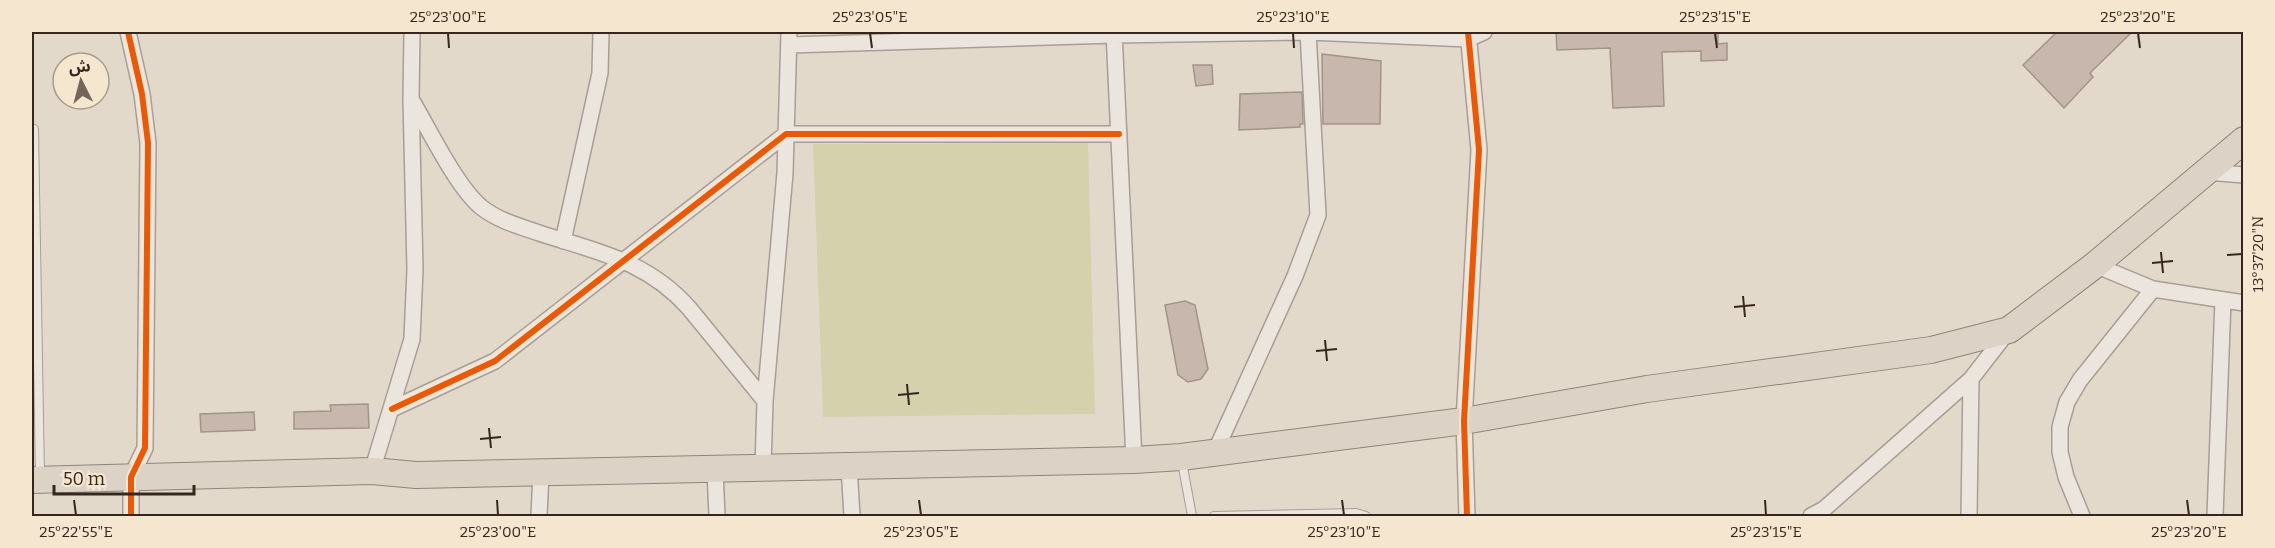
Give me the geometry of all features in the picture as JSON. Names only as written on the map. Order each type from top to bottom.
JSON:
[{"type":"highway","points":[[36,480],[372,471],[416,475],[715,470],[1181,457],[1464,421],[1647,389],[1931,350],[2009,330],[2095,265],[2244,140]]},
{"type":"street","points":[[128,32],[142,94],[148,143],[146,448],[131,477],[131,516]]},
{"type":"street","points":[[372,471],[412,339],[415,269],[411,99],[412,32]]},
{"type":"street","points":[[563,241],[600,74],[601,32]]},
{"type":"street","points":[[954,37],[977,32]]},
{"type":"street","points":[[1215,452],[1295,276],[1318,215],[1307,32]]},
{"type":"street","points":[[763,467],[765,400],[784,185],[789,38],[1307,32],[1468,35],[1484,32]]},
{"type":"street","points":[[1114,33],[1134,460]]},
{"type":"street","points":[[1467,516],[1464,421],[1479,150],[1468,35]]},
{"type":"street","points":[[411,99],[461,184],[479,205],[503,221],[624,260],[653,275],[678,296],[765,400]]},
{"type":"street","points":[[392,409],[495,361],[786,134],[1119,134]]},
{"type":"street","points":[[2206,172],[2244,175]]},
{"type":"street","points":[[2095,265],[2153,290],[2244,303]]},
{"type":"street","points":[[2082,516],[2066,477],[2060,452],[2060,427],[2067,402],[2080,380],[2153,290]]},
{"type":"street","points":[[2215,516],[2223,300]]},
{"type":"street","points":[[1819,514],[1971,379],[2009,330]]},
{"type":"street","points":[[1969,516],[1971,379]]},
{"type":"street","points":[[849,466],[852,516]]},
{"type":"street","points":[[715,470],[717,516]]},
{"type":"street","points":[[539,516],[541,473]]},
{"type":"lane","points":[[34,129],[36,480]]},
{"type":"lane","points":[[1181,457],[1192,516]]},
{"type":"lane","points":[[1214,516],[1356,513],[1366,516]]},
{"type":"shaded area","points":[[1088,143],[1095,414],[823,417],[813,144]]},
{"type":"building","points":[[1556,32],[1718,32],[1718,44],[1727,43],[1727,60],[1701,61],[1701,51],[1662,52],[1664,106],[1613,108],[1610,48],[1557,50]]},
{"type":"building","points":[[2057,32],[2132,32],[2090,73],[2093,77],[2064,108],[2023,65]]},
{"type":"building","points":[[1322,54],[1381,61],[1380,124],[1323,124]]},
{"type":"building","points":[[1193,65],[1212,65],[1213,84],[1196,86]]},
{"type":"building","points":[[1302,92],[1303,124],[1300,124],[1300,127],[1239,130],[1240,94]]},
{"type":"building","points":[[1185,301],[1195,305],[1208,369],[1201,379],[1188,382],[1178,375],[1165,305]]},
{"type":"building","points":[[368,404],[369,428],[294,429],[294,412],[331,411],[330,405]]},
{"type":"building","points":[[254,412],[255,430],[201,432],[200,414]]},
{"type":"cycle path","points":[[128,32],[142,94],[148,143],[145,448],[131,477],[131,516]]},
{"type":"cycle path","points":[[1467,516],[1464,421],[1479,150],[1468,32]]},
{"type":"cycle path","points":[[392,409],[495,361],[786,134],[1119,134]]}]
